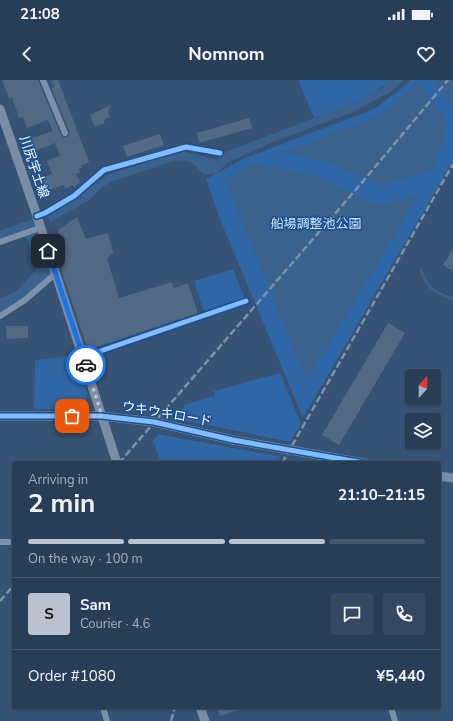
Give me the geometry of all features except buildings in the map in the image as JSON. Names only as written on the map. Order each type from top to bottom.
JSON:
[{"type":"main road","name":"川尻宇土線","points":[[0,109],[37,216],[116,461]]},
{"type":"main road","name":"ウキウキロード","points":[[0,416],[102,416],[154,422],[233,440],[353,461]]},
{"type":"main road","points":[[441,476],[453,478]]},
{"type":"main road","points":[[201,709],[205,721]]},
{"type":"street","points":[[43,80],[64,133]]},
{"type":"street","points":[[37,216],[45,214],[74,196],[104,170],[186,147],[220,153]]},
{"type":"street","points":[[0,242],[40,228]]},
{"type":"street","points":[[0,316],[25,300],[55,274]]},
{"type":"street","points":[[83,357],[246,301]]},
{"type":"street","points":[[0,542],[12,542]]},
{"type":"street","points":[[104,709],[107,721]]},
{"type":"street","points":[[392,709],[395,721]]},
{"type":"green space","points":[[298,80],[392,80],[359,102],[314,118]]},
{"type":"green space","name":"船場調整池公園","points":[[410,80],[453,80],[453,161],[303,418],[219,217],[206,179],[243,159],[374,109],[407,84]]},
{"type":"green space","points":[[233,269],[245,299],[204,313],[194,281]]},
{"type":"green space","points":[[75,356],[84,378],[87,395],[86,402],[82,407],[75,409],[34,409],[35,360]]},
{"type":"green space","points":[[280,373],[301,424],[290,442],[174,418],[186,404],[215,396],[214,391]]},
{"type":"green space","points":[[158,434],[281,457],[279,461],[160,461],[153,441]]},
{"type":"shaded area","points":[[391,80],[403,80],[391,92],[351,113],[275,141],[227,163],[217,173],[204,175],[197,167],[188,161],[174,161],[111,182],[102,187],[88,201],[50,222],[48,216],[74,200],[107,175],[182,151],[217,160],[226,152],[355,102],[382,88]]},
{"type":"shaded area","points":[[434,80],[453,80],[453,106]]},
{"type":"shaded area","points":[[418,82],[448,123],[433,170],[386,184],[377,184],[328,162],[280,151],[297,148],[323,136],[362,123],[383,113]]},
{"type":"shaded area","points":[[248,164],[321,177],[370,203],[380,205],[418,196],[307,380],[226,183],[240,169]]},
{"type":"waterway","points":[[0,238],[34,226]]},
{"type":"waterway","points":[[0,306],[20,297],[45,270],[33,235]]},
{"type":"waterway","points":[[421,269],[423,276],[432,289],[453,299]]},
{"type":"railway","points":[[121,461],[359,186],[448,80]]},
{"type":"railway","points":[[283,461],[453,164]]},
{"type":"railway","points":[[0,601],[12,587]]},
{"type":"railway","points":[[171,721],[174,709]]},
{"type":"cycle path","points":[[37,216],[74,196],[104,170],[186,147],[220,153]]},
{"type":"cycle path","points":[[83,357],[246,301]]},
{"type":"cycle path","points":[[0,416],[101,416],[154,422],[233,440],[353,461]]},
{"type":"way so far","points":[[72,416],[102,416],[86,365]]},
{"type":"route","points":[[48,251],[86,365]]}]
